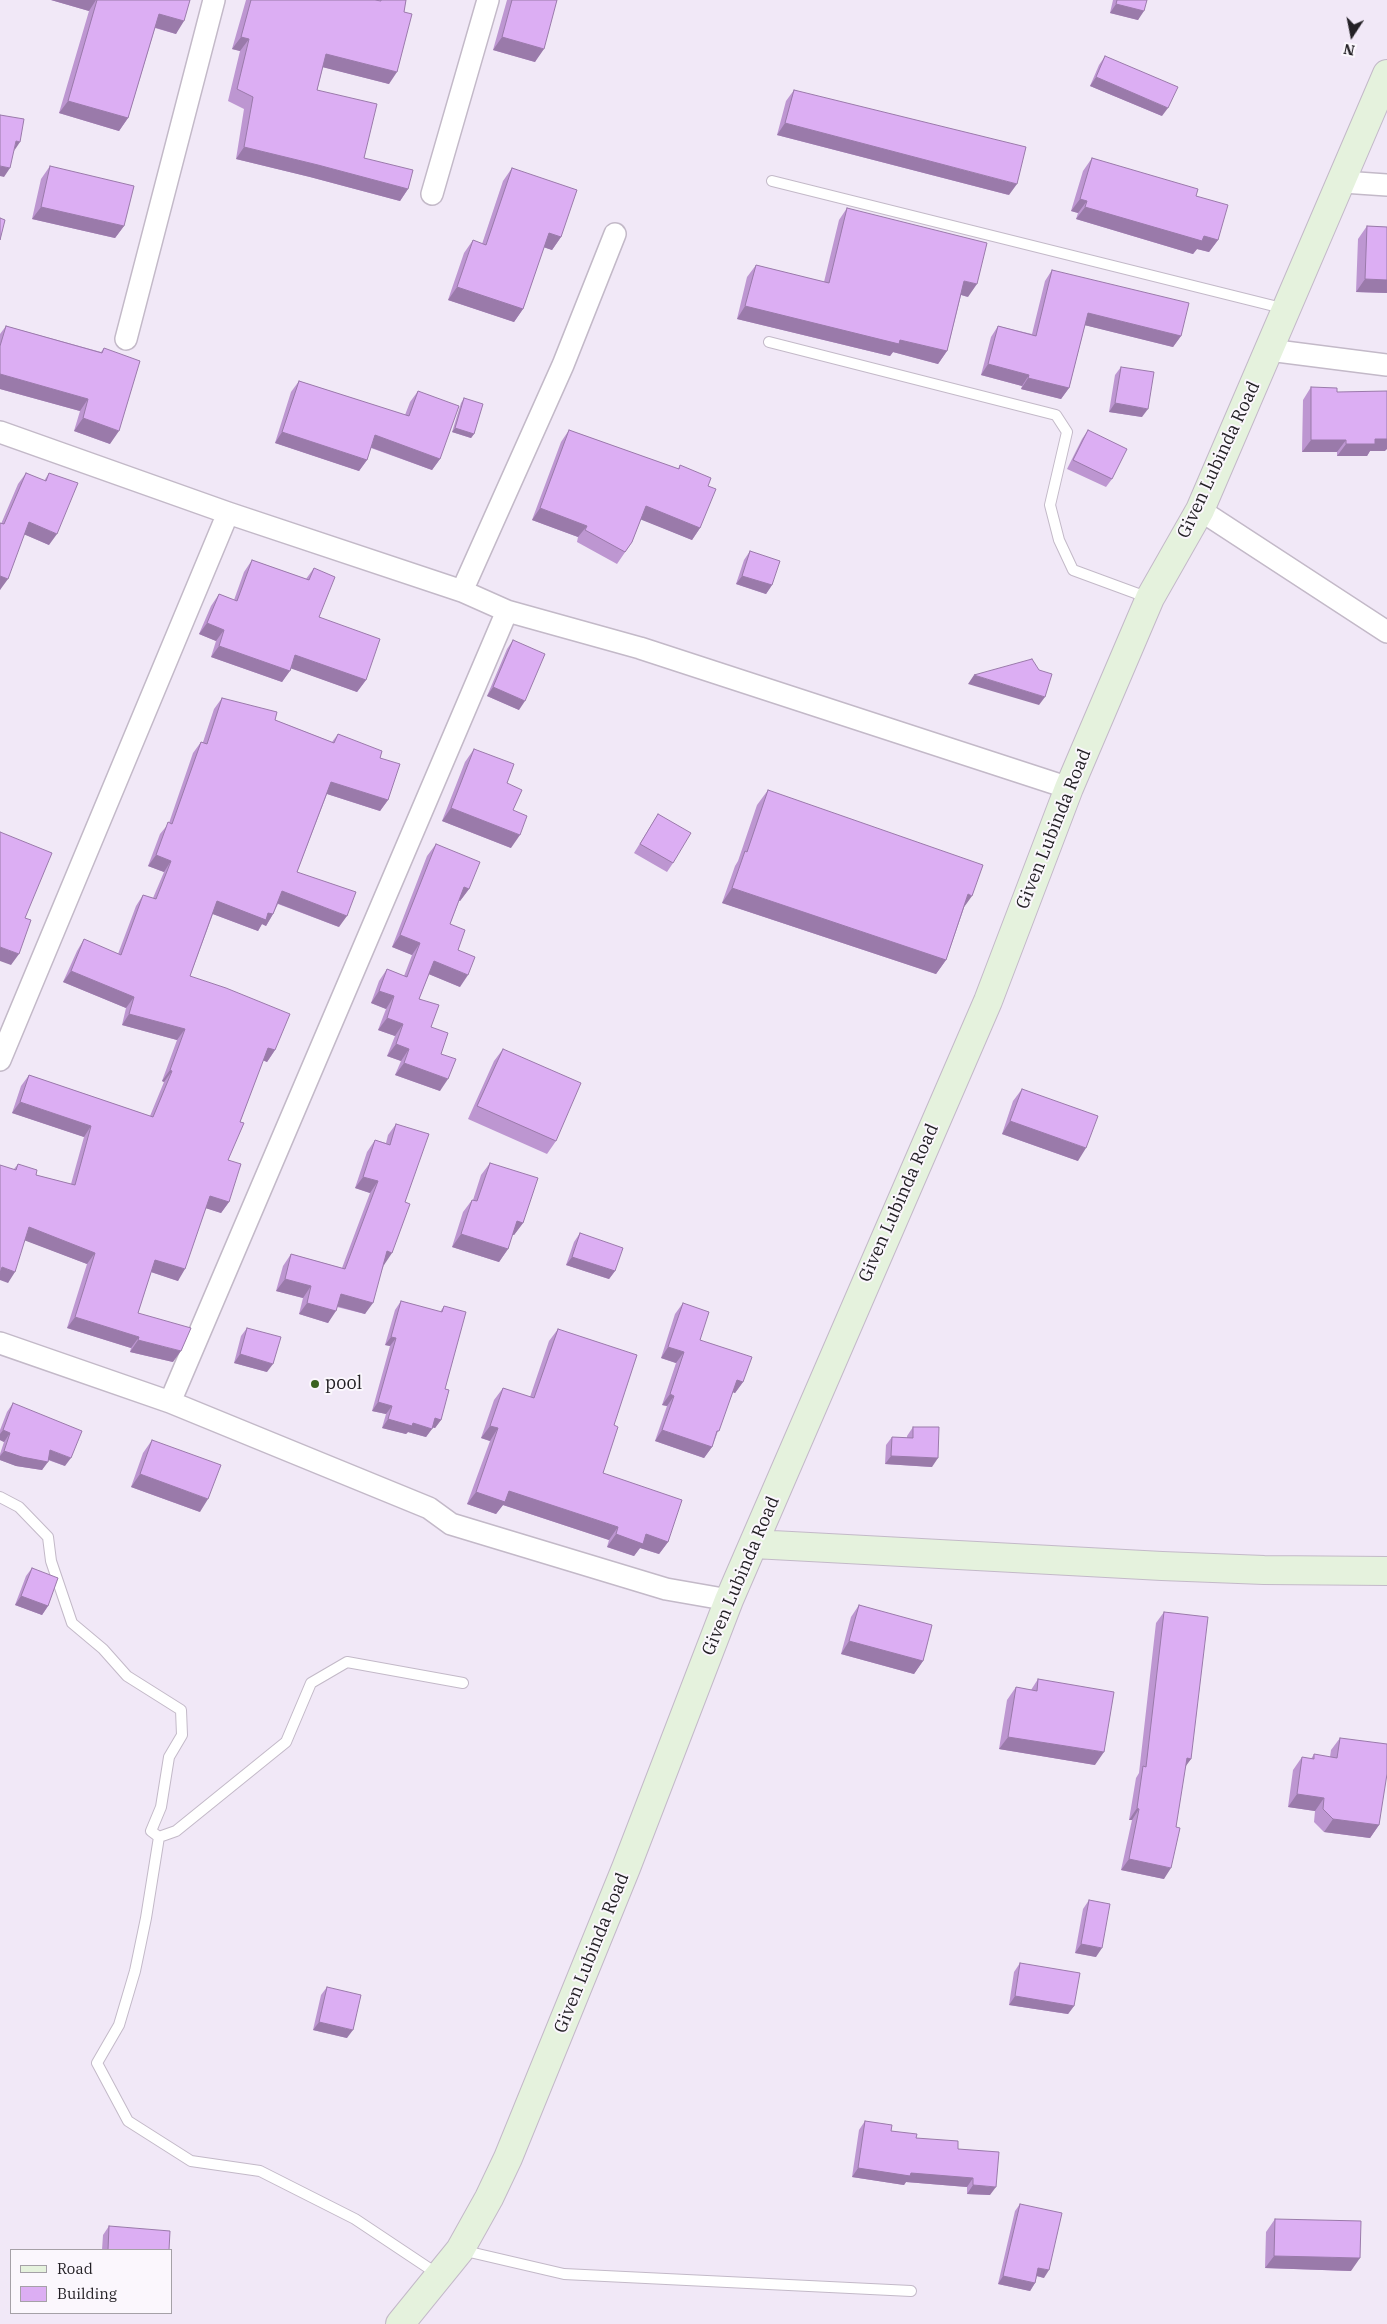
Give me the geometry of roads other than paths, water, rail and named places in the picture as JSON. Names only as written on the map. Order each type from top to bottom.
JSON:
[{"type":"street","points":[[126,339],[214,0]]},
{"type":"street","points":[[432,194],[488,0]]},
{"type":"street","name":"Given Lubinda Road","points":[[400,2324],[460,2250],[489,2198],[555,2045],[729,1600],[988,1000],[1069,788],[1150,598],[1200,510],[1387,74]]},
{"type":"street","points":[[1342,182],[1387,185]]},
{"type":"street","points":[[462,591],[563,365],[615,234]]},
{"type":"street","points":[[1269,350],[1387,365]]},
{"type":"street","points":[[0,432],[228,513],[462,591],[507,611],[640,648],[1069,788]]},
{"type":"street","points":[[1200,510],[1387,632]]},
{"type":"street","points":[[0,1060],[228,513]]},
{"type":"street","points":[[170,1402],[507,611]]},
{"type":"street","points":[[0,1343],[170,1402],[429,1508],[451,1524],[666,1589],[729,1600]]},
{"type":"street","points":[[754,1544],[1162,1566],[1264,1570],[1387,1571]]},
{"type":"lane","points":[[772,181],[1287,309]]},
{"type":"lane","points":[[769,342],[1056,415],[1067,432],[1050,505],[1059,540],[1072,570],[1150,598]]},
{"type":"lane","points":[[0,1497],[19,1507],[48,1538],[51,1561],[72,1623],[103,1649],[127,1676],[182,1710],[182,1735],[166,1767],[161,1807],[152,1831],[159,1836]]},
{"type":"lane","points":[[159,1836],[176,1831],[286,1742],[311,1683],[347,1662],[463,1683]]},
{"type":"lane","points":[[159,1836],[146,1918],[135,1971],[119,2025],[96,2062],[128,2121],[191,2161],[260,2171],[313,2196],[355,2219],[440,2275]]},
{"type":"lane","points":[[460,2250],[564,2274],[911,2291]]},
{"type":"place","name":"pool","points":[[315,1384]]}]
